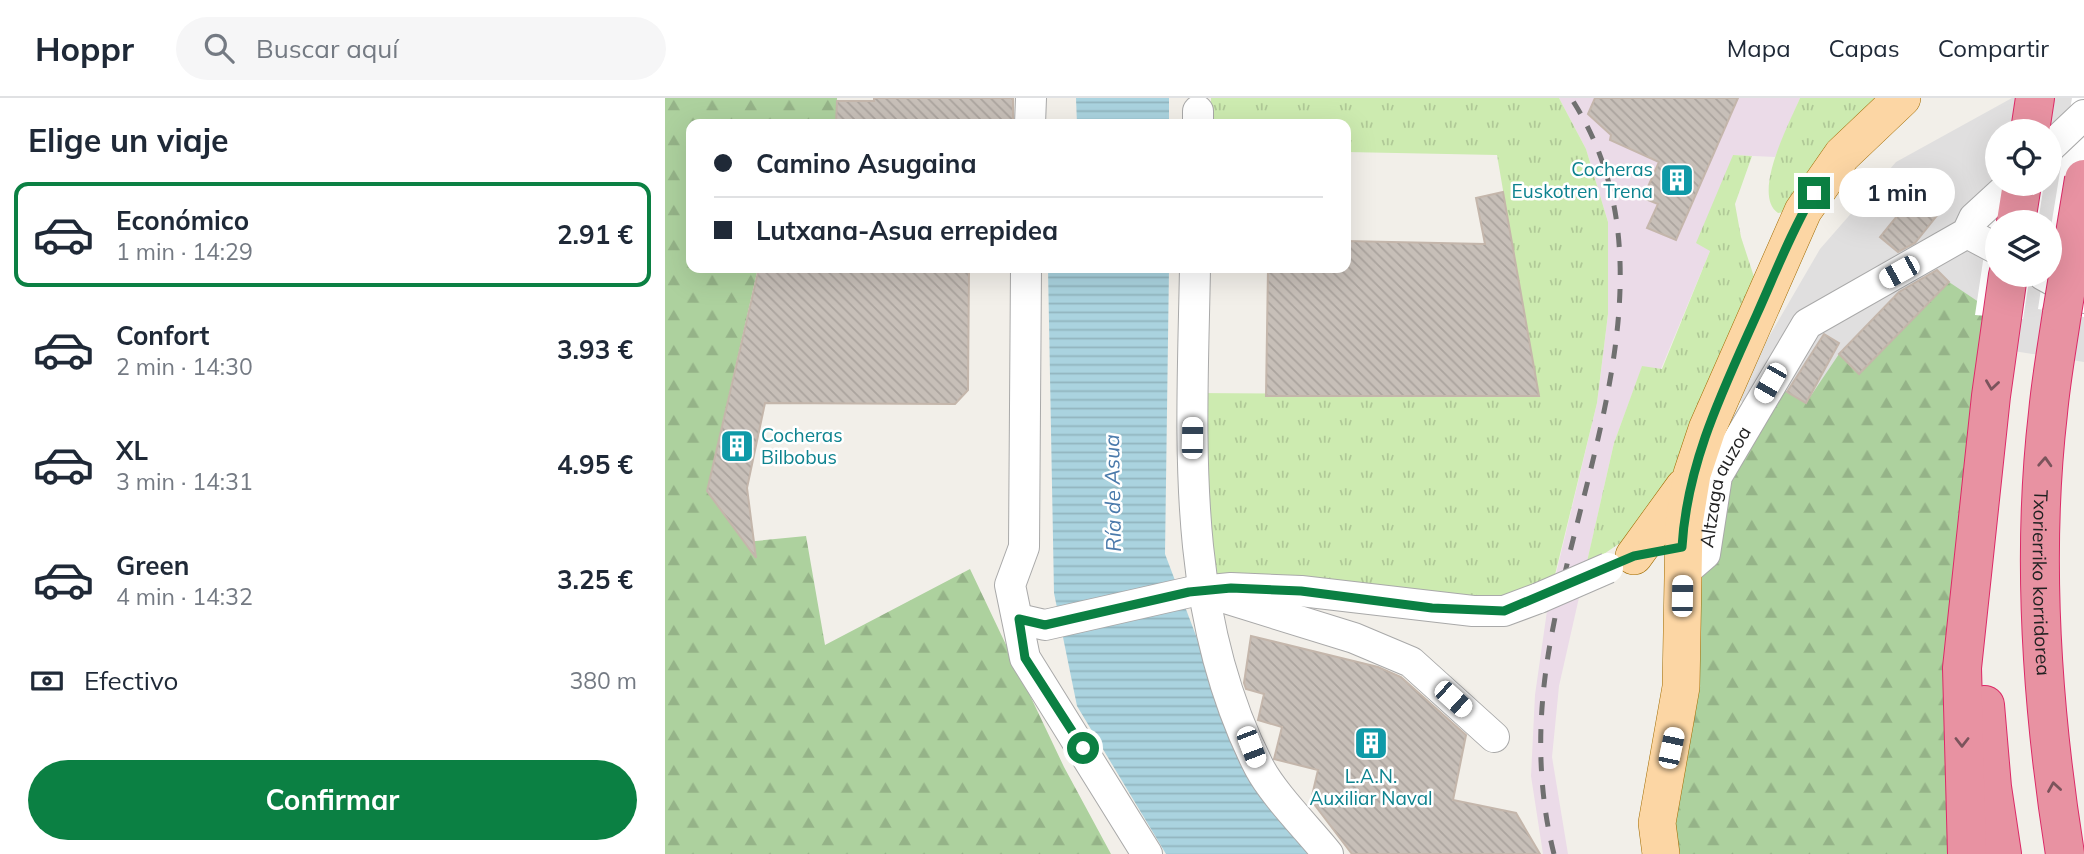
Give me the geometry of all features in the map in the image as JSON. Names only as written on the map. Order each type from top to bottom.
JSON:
[{"type":"highway","points":[[2031,119],[2035,98]]},
{"type":"highway","name":"Txorierriko korridorea","points":[[2065,854],[2052,770],[2042,661],[2042,519],[2047,415],[2073,305],[2084,179]]},
{"type":"highway","points":[[1967,854],[1962,668],[2006,287]]},
{"type":"highway","points":[[1985,455],[1979,579],[1983,685],[1992,787],[2002,854]]},
{"type":"main road","points":[[1661,854],[1657,822],[1681,687],[1683,560],[1692,474],[1707,429],[1803,211],[1842,155],[1902,98]]},
{"type":"main road","points":[[1621,562],[1660,525],[1692,474]]},
{"type":"street","points":[[1030,119],[1031,98]]},
{"type":"street","points":[[2062,136],[2084,115]]},
{"type":"street","name":"Altzaga auzoa","points":[[1683,560],[1705,554],[1717,476],[1807,324],[1967,233],[1974,218],[1998,196]]},
{"type":"street","points":[[1967,233],[1985,243]]},
{"type":"street","points":[[1026,273],[1024,547],[1010,586],[1032,622],[1025,658],[1147,854]]},
{"type":"street","points":[[1195,273],[1191,461],[1195,592],[1217,661],[1259,768],[1328,854]]},
{"type":"street","points":[[2055,287],[2073,305]]},
{"type":"street","points":[[1032,622],[1195,592],[1231,588],[1301,591],[1473,611],[1504,611],[1621,562],[1683,560]]},
{"type":"street","points":[[1195,592],[1355,638],[1411,662],[1494,737]]},
{"type":"shaded area","points":[[1559,98],[1800,98],[1775,157],[1733,155],[1710,251],[1661,369],[1642,367],[1614,443],[1559,686],[1552,757],[1568,854],[1543,854],[1531,776],[1535,695],[1547,611],[1597,403],[1608,314],[1608,222],[1586,149]]},
{"type":"shaded area","points":[[2012,98],[2084,98],[2084,362],[1969,344],[1861,474],[1734,397],[1820,249],[1896,162]]},
{"type":"green space","points":[[665,98],[837,98],[836,119],[686,119],[686,273],[757,273],[707,491],[745,542],[806,536],[825,645],[970,569],[1064,767],[1111,854],[665,854]]},
{"type":"green space","points":[[1211,98],[1559,98],[1586,149],[1608,222],[1608,314],[1597,403],[1553,583],[1539,598],[1201,591],[1193,393],[1538,395],[1497,155],[1351,152],[1351,119],[1211,119]]},
{"type":"green space","points":[[1800,98],[1889,98],[1785,212],[1778,213],[1771,204],[1770,175]]},
{"type":"green space","points":[[1733,155],[1752,156],[1735,204],[1741,237],[1756,283],[1667,487],[1638,531],[1586,566],[1614,443],[1642,366],[1662,369],[1710,251],[1696,243]]},
{"type":"green space","points":[[1949,282],[2001,317],[1967,854],[1661,854],[1657,823],[1717,476],[1780,388],[1806,403],[1839,354],[1860,373]]},
{"type":"water","points":[[1076,98],[1169,98],[1169,119],[1077,119]]},
{"type":"water","name":"Ría de Asua","points":[[1048,273],[1169,273],[1165,554],[1247,770],[1315,854],[1166,854],[1077,706],[1054,593]]},
{"type":"pier","points":[[2072,98],[2084,98],[2084,317],[2038,309],[2041,287],[2062,287],[2062,210],[2054,210],[2056,196],[2062,196],[2062,159]]},
{"type":"pier","points":[[1993,196],[2042,196],[2040,210],[1991,210]]},
{"type":"pier","points":[[1985,248],[1985,287],[2028,287],[2023,319],[1975,315]]},
{"type":"building","points":[[874,98],[1013,98],[1013,119],[836,119],[837,101],[874,101]]},
{"type":"building","name":"Cocheras Euskotren Trena","points":[[1595,98],[1738,98],[1676,240],[1647,228],[1658,204],[1643,198],[1659,162],[1610,140],[1611,135],[1588,114]]},
{"type":"building","points":[[1923,184],[1947,203],[1915,243],[1898,252],[1880,237]]},
{"type":"building","points":[[1503,192],[1539,396],[1266,396],[1268,273],[1351,273],[1351,241],[1485,244],[1476,198]]},
{"type":"building","points":[[1937,270],[1949,282],[1859,374],[1839,354],[1899,292]]},
{"type":"building","name":"Cocheras Bilbobus","points":[[758,273],[969,273],[968,390],[955,404],[765,403],[747,488],[756,558],[707,491]]},
{"type":"building","points":[[1824,334],[1839,343],[1806,403],[1787,392]]},
{"type":"building","name":"L.A.N. Auxiliar Naval","points":[[1251,636],[1378,667],[1401,677],[1466,735],[1453,800],[1516,813],[1540,854],[1352,854],[1311,800],[1318,770],[1274,759],[1282,727],[1258,720],[1264,694],[1246,689],[1244,683]]},
{"type":"railway","points":[[1554,854],[1542,775],[1543,696],[1554,623],[1608,393],[1618,316],[1619,241],[1604,168],[1571,98]]},
{"type":"place","name":"Cocheras Euskotren Trena","points":[[1677,180]]},
{"type":"place","name":"Cocheras Bilbobus","points":[[737,446]]},
{"type":"place","name":"L.A.N. Auxiliar Naval","points":[[1371,743]]},
{"type":"route","points":[[1083,748],[1039,684],[1025,658],[1019,619],[1045,625],[1189,592],[1231,588],[1301,591],[1432,608],[1504,611],[1634,556],[1682,547],[1692,474],[1707,429],[1803,211],[1814,193]]}]
